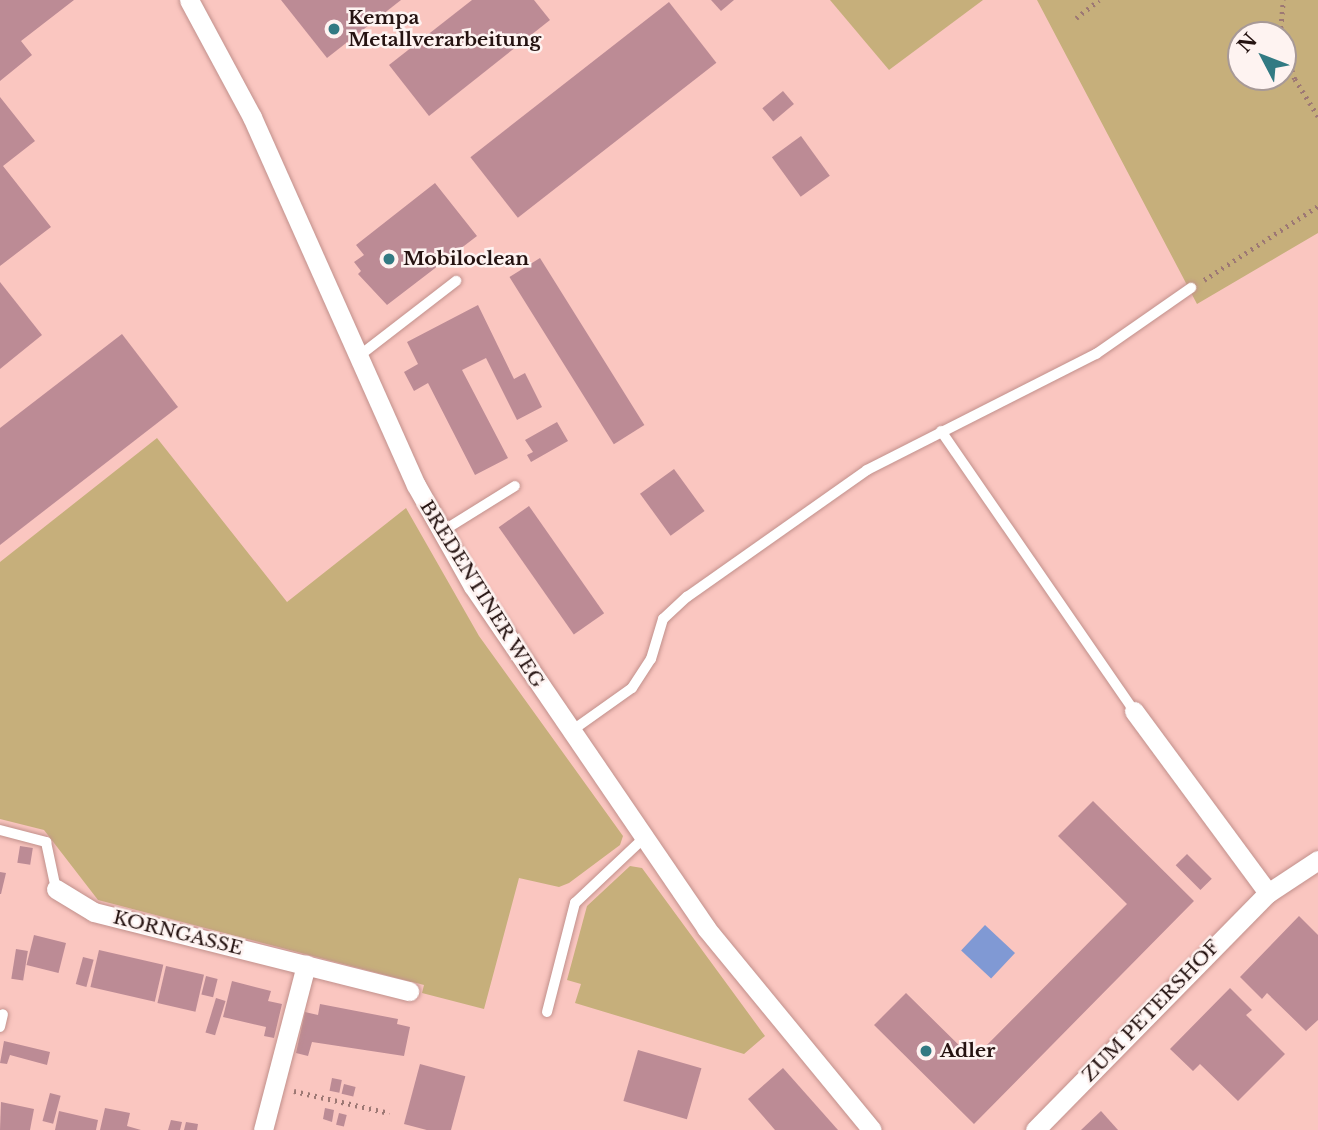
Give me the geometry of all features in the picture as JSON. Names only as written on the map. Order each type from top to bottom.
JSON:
[{"type":"street","name":"BREDENTINER WEG","points":[[189,0],[252,117],[440,532],[570,733],[643,839],[763,1002],[872,1130]]},
{"type":"street","points":[[1134,712],[1268,892]]},
{"type":"street","name":"ZUM PETERSHOF","points":[[1035,1130],[1268,892],[1318,860]]},
{"type":"street","name":"KORNGASSE","points":[[56,889],[94,912],[410,991]]},
{"type":"street","points":[[263,1130],[306,965]]},
{"type":"lane","points":[[359,356],[456,281]]},
{"type":"lane","points":[[570,733],[632,688],[651,659],[663,619],[687,597],[867,470],[1096,354],[1191,288]]},
{"type":"lane","points":[[941,432],[1134,712]]},
{"type":"lane","points":[[440,532],[515,486]]},
{"type":"lane","points":[[0,830],[46,842],[56,889]]},
{"type":"lane","points":[[547,1012],[575,903],[643,839]]},
{"type":"lane","points":[[0,1027],[3,1014]]},
{"type":"path","points":[[1076,18],[1099,0]]},
{"type":"path","points":[[1281,21],[1283,0]]},
{"type":"path","points":[[1297,82],[1318,116]]},
{"type":"path","points":[[1191,288],[1318,206]]},
{"type":"path","points":[[274,1087],[389,1112]]},
{"type":"shaded area","points":[[830,0],[983,0],[889,70]]},
{"type":"shaded area","points":[[1037,0],[1318,0],[1318,233],[1197,304]]},
{"type":"shaded area","points":[[157,438],[287,602],[406,508],[479,636],[623,836],[620,845],[569,883],[559,887],[519,878],[484,1009],[422,993],[424,985],[98,900],[44,830],[0,819],[0,562]]},
{"type":"shaded area","points":[[630,866],[642,868],[765,1036],[744,1054],[575,1003],[581,984],[567,980],[587,906]]},
{"type":"water","points":[[985,925],[1015,953],[991,979],[961,951]]},
{"type":"building","points":[[0,0],[74,0],[21,41],[32,55],[0,81]]},
{"type":"building","name":"Kempa Metallverarbeitung","points":[[281,0],[401,0],[327,58]]},
{"type":"building","points":[[472,0],[534,0],[550,20],[429,116],[389,65]]},
{"type":"building","points":[[711,0],[734,0],[721,11]]},
{"type":"building","points":[[669,2],[716,63],[518,218],[470,157]]},
{"type":"building","points":[[783,91],[794,104],[773,121],[762,108]]},
{"type":"building","points":[[0,97],[35,141],[3,166],[51,227],[0,266]]},
{"type":"building","points":[[801,136],[830,176],[801,197],[772,157]]},
{"type":"building","points":[[435,183],[477,236],[387,305],[358,274],[361,271],[354,262],[364,255],[356,245]]},
{"type":"building","points":[[540,258],[644,425],[614,444],[509,277]]},
{"type":"building","points":[[0,282],[42,335],[0,369]]},
{"type":"building","points":[[478,305],[514,379],[525,373],[542,407],[517,420],[486,358],[462,370],[508,458],[475,475],[428,383],[414,391],[404,372],[418,364],[407,342]]},
{"type":"building","points":[[122,334],[178,407],[0,545],[0,428]]},
{"type":"building","points":[[557,422],[568,441],[531,462],[527,455],[533,452],[525,440]]},
{"type":"building","points":[[674,469],[705,511],[671,536],[640,494]]},
{"type":"building","points":[[529,506],[604,613],[574,635],[499,527]]},
{"type":"building","points":[[1093,801],[1194,901],[974,1124],[874,1025],[906,993],[973,1059],[1127,904],[1058,836]]},
{"type":"building","points":[[20,846],[33,848],[30,865],[17,863]]},
{"type":"building","points":[[1187,854],[1212,879],[1200,890],[1176,865]]},
{"type":"building","points":[[0,872],[6,873],[1,894],[0,894]]},
{"type":"building","points":[[1299,916],[1318,935],[1318,1020],[1306,1031],[1267,993],[1262,999],[1240,977]]},
{"type":"building","points":[[34,935],[66,943],[59,973],[27,965]]},
{"type":"building","points":[[16,949],[28,951],[23,981],[11,979]]},
{"type":"building","points":[[99,950],[163,965],[155,1002],[90,987]]},
{"type":"building","points":[[83,957],[94,960],[86,987],[76,984]]},
{"type":"building","points":[[166,966],[204,975],[195,1012],[157,1003]]},
{"type":"building","points":[[206,976],[218,979],[213,997],[201,994]]},
{"type":"building","points":[[232,981],[271,991],[268,1001],[282,1004],[274,1038],[264,1036],[266,1027],[223,1017]]},
{"type":"building","points":[[1230,988],[1252,1010],[1246,1015],[1285,1054],[1238,1101],[1200,1064],[1193,1071],[1170,1049]]},
{"type":"building","points":[[216,998],[226,1001],[215,1035],[205,1032]]},
{"type":"building","points":[[320,1004],[398,1019],[397,1024],[410,1027],[404,1056],[312,1042],[308,1056],[296,1053],[305,1012],[318,1015]]},
{"type":"building","points":[[4,1041],[50,1052],[47,1065],[10,1055],[7,1064],[0,1063]]},
{"type":"building","points":[[638,1050],[701,1068],[687,1119],[623,1101]]},
{"type":"building","points":[[420,1064],[465,1076],[451,1130],[427,1130],[404,1124]]},
{"type":"building","points":[[783,1068],[838,1130],[775,1130],[748,1099]]},
{"type":"building","points":[[332,1078],[342,1080],[339,1093],[330,1091]]},
{"type":"building","points":[[344,1084],[356,1087],[353,1097],[342,1094]]},
{"type":"building","points":[[50,1093],[61,1096],[53,1124],[42,1121]]},
{"type":"building","points":[[1,1102],[34,1109],[30,1130],[0,1130]]},
{"type":"building","points":[[105,1108],[130,1113],[127,1126],[141,1130],[100,1130]]},
{"type":"building","points":[[325,1108],[334,1110],[332,1122],[323,1119]]},
{"type":"building","points":[[59,1111],[98,1120],[96,1130],[55,1130]]},
{"type":"building","points":[[1101,1111],[1118,1130],[1081,1130]]},
{"type":"building","points":[[339,1113],[347,1115],[344,1127],[336,1125]]},
{"type":"building","points":[[171,1120],[182,1122],[180,1130],[168,1130]]},
{"type":"building","points":[[186,1122],[198,1124],[197,1130],[184,1130]]},
{"type":"place","name":"Kempa Metallverarbeitung","points":[[334,29]]},
{"type":"place","name":"Mobiloclean","points":[[389,259]]},
{"type":"place","name":"Adler","points":[[926,1051]]}]
